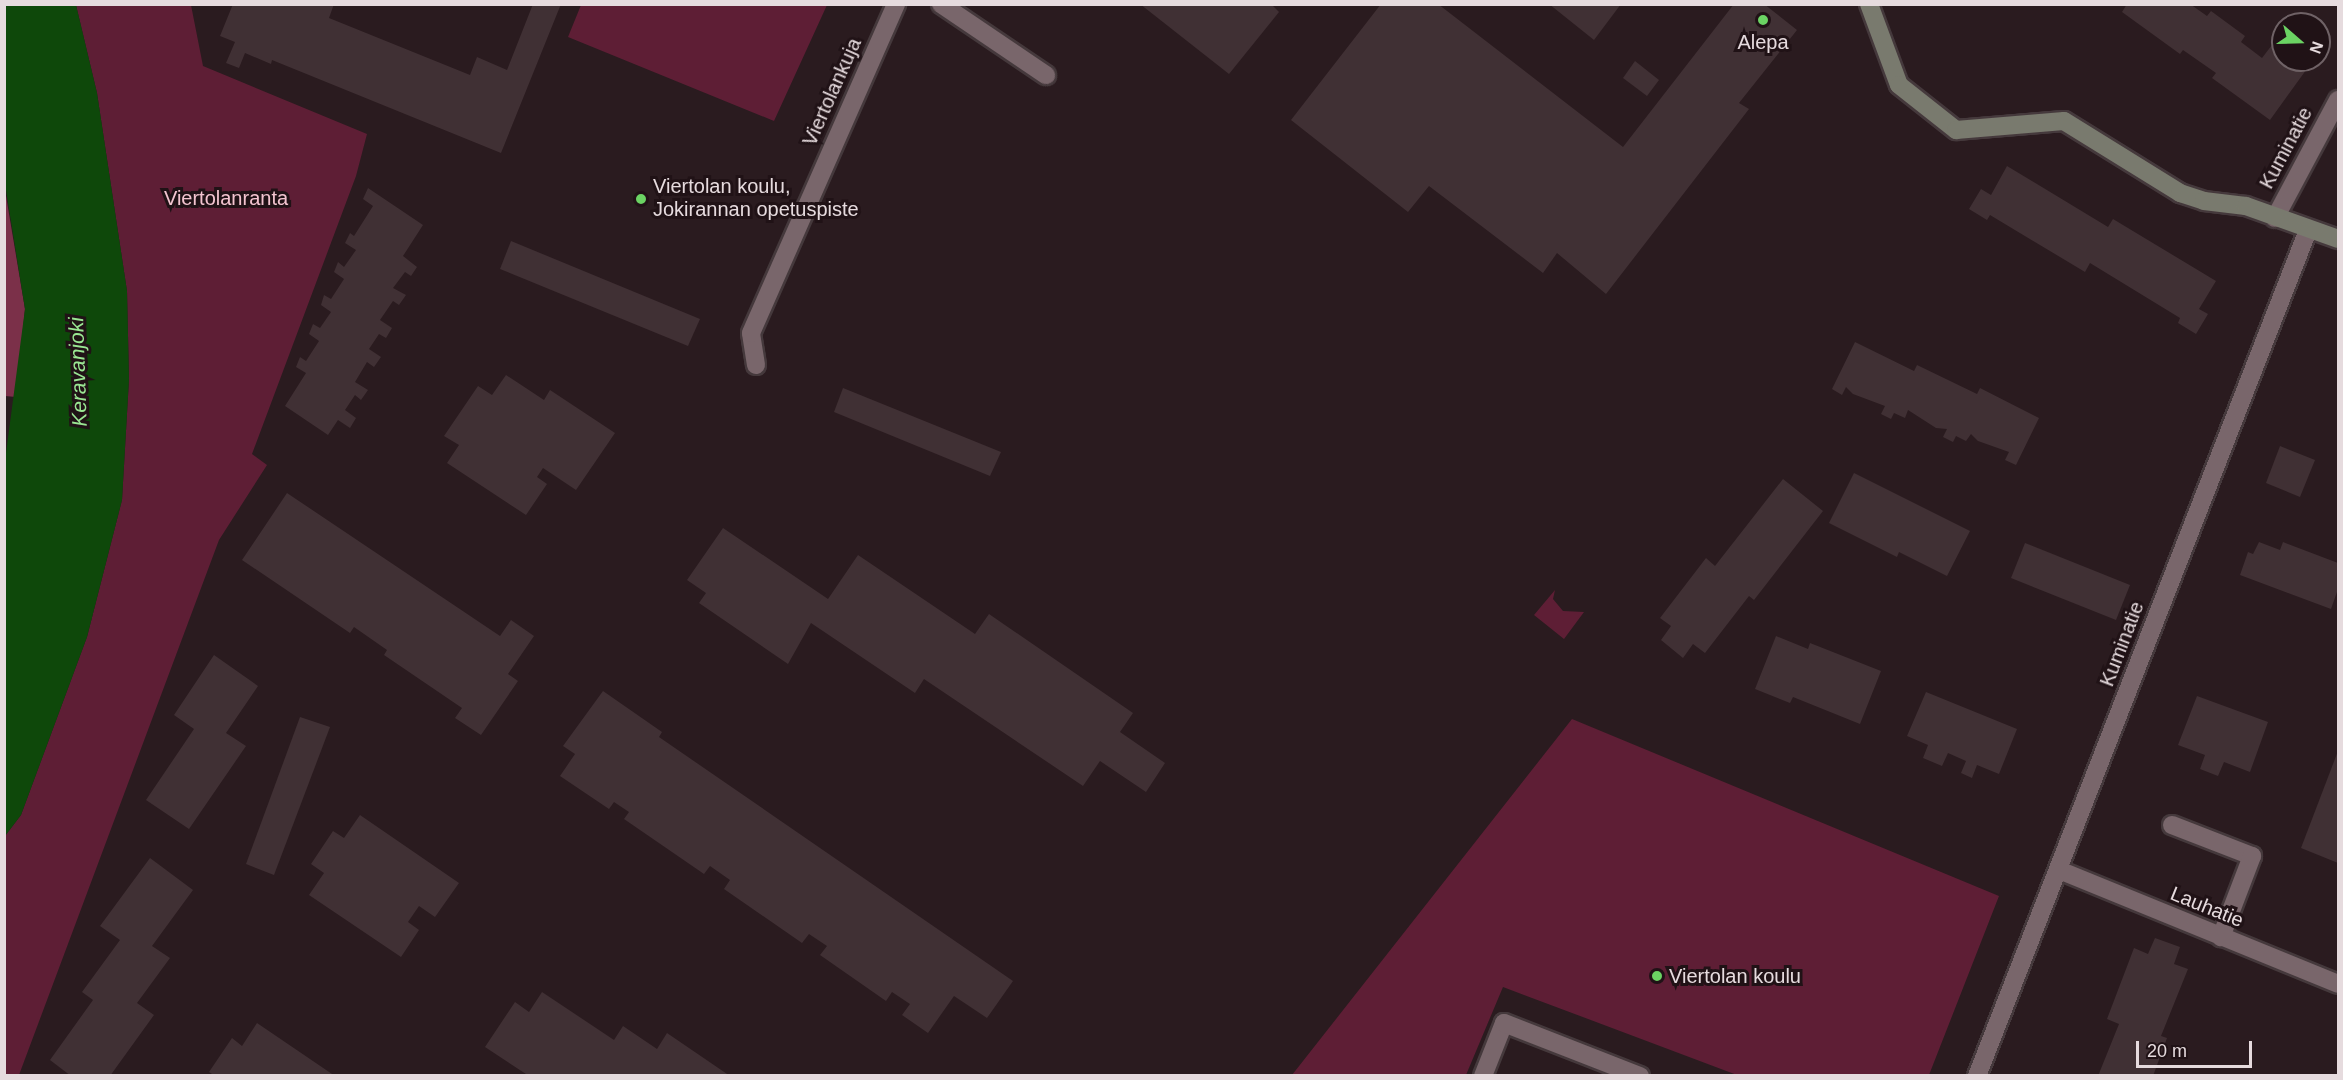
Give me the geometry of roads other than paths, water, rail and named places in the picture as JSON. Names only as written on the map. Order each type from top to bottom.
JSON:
[{"type":"street","name":"Viertolankuja","points":[[756,365],[751,333],[896,4]]},
{"type":"street","points":[[941,4],[1046,75]]},
{"type":"street","points":[[1869,4],[1899,85],[1956,130],[2064,121],[2180,193],[2204,201],[2246,206],[2338,239]]},
{"type":"street","name":"Kuminatie","points":[[2275,218],[2338,100]]},
{"type":"street","name":"Kuminatie","points":[[1977,1076],[2308,230]]},
{"type":"street","points":[[2172,825],[2252,856],[2221,937]]},
{"type":"street","name":"Lauhatie","points":[[2059,870],[2338,984]]},
{"type":"street","points":[[1483,1076],[1504,1023],[1640,1076]]},
{"type":"water","name":"Keravanjoki","points":[[5,4],[76,5],[97,93],[127,291],[129,379],[122,500],[87,637],[21,815],[5,836],[4,468],[25,309],[5,184]]},
{"type":"place","name":"Alepa","points":[[1763,20]]},
{"type":"place","name":"Viertolan koulu, Jokirannan opetuspiste","points":[[641,199]]},
{"type":"place","name":"Viertolan koulu","points":[[1657,976]]},
{"type":"park label","name":"Viertolanranta","points":[[226,198]]}]
